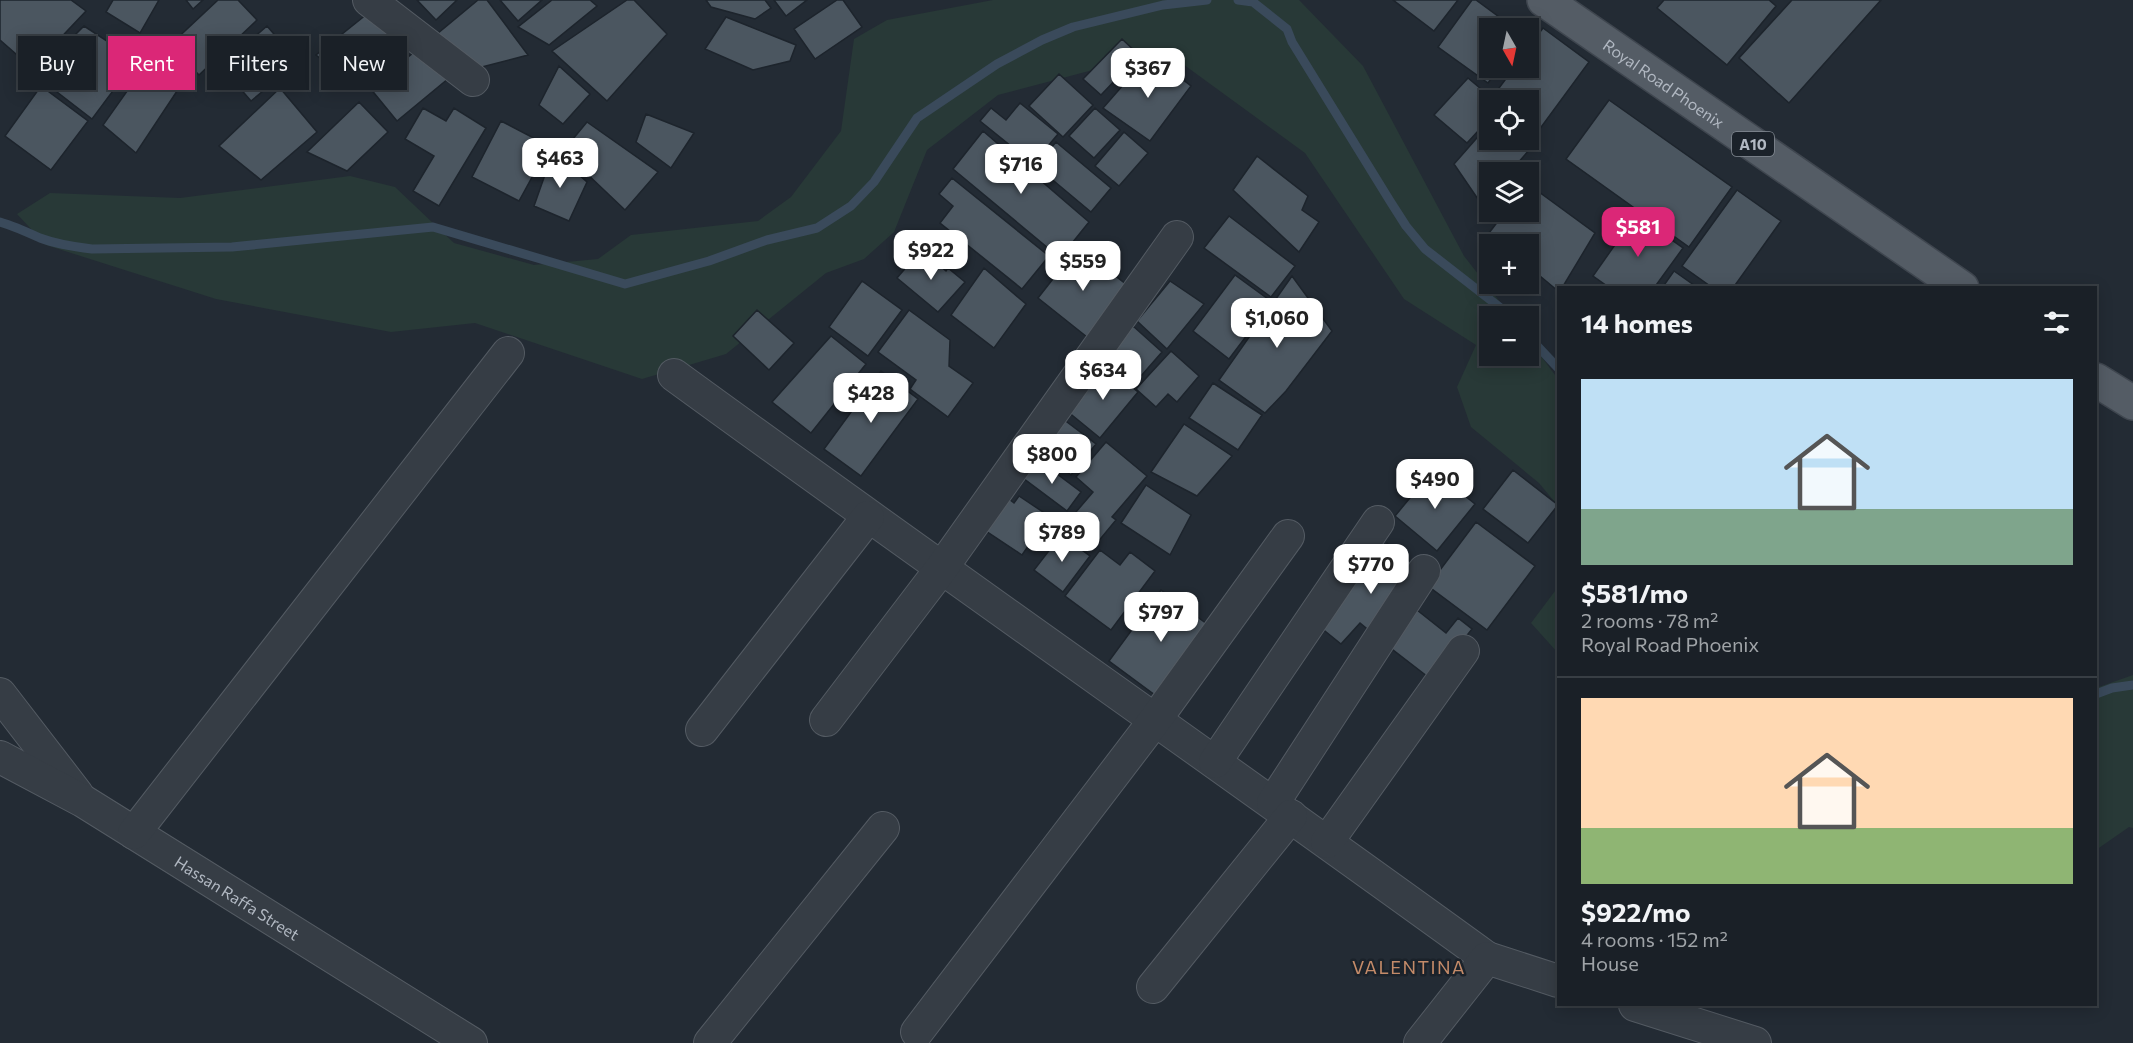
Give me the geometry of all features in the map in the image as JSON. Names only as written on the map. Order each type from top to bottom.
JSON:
[{"type":"main road","name":"Royal Road Phoenix","points":[[1544,0],[1959,286]]},
{"type":"main road","points":[[2097,381],[2133,403]]},
{"type":"street","points":[[369,0],[473,80]]},
{"type":"street","points":[[826,720],[941,569],[1177,237]]},
{"type":"street","points":[[134,833],[508,353]]},
{"type":"street","points":[[674,375],[868,517],[1215,762],[1487,958],[1557,981]]},
{"type":"street","points":[[702,730],[868,517]]},
{"type":"street","points":[[1215,762],[1378,522]]},
{"type":"street","points":[[917,1032],[1155,720],[1287,536]]},
{"type":"street","points":[[1153,987],[1282,810],[1424,570]]},
{"type":"street","points":[[1327,842],[1463,651]]},
{"type":"street","points":[[0,694],[83,801]]},
{"type":"street","name":"Hassan Raffa Street","points":[[0,757],[83,801],[471,1043]]},
{"type":"street","points":[[710,1043],[883,828]]},
{"type":"street","points":[[1420,1043],[1487,958]]},
{"type":"street","points":[[1638,1006],[1755,1043]]},
{"type":"shaded area","points":[[993,0],[1299,0],[1363,66],[1464,256],[1479,275],[1479,294],[1494,294],[1503,306],[1479,306],[1479,366],[1539,366],[1539,353],[1557,378],[1557,505],[1539,483],[1471,427],[1457,387],[1476,345],[1404,299],[1305,153],[1165,51],[998,95],[927,150],[894,232],[864,259],[826,273],[726,354],[642,379],[475,323],[391,332],[216,299],[46,245],[17,214],[50,193],[180,198],[350,176],[395,187],[454,243],[534,265],[598,259],[631,235],[758,221],[791,197],[841,131],[854,39],[887,20]]},
{"type":"shaded area","points":[[1557,588],[1557,652],[1531,623]]},
{"type":"shaded area","points":[[2133,675],[2133,828],[2129,827],[2097,849],[2097,688]]},
{"type":"building","points":[[0,0],[71,0],[86,11],[62,36],[18,36],[18,56],[0,40]]},
{"type":"building","points":[[113,0],[159,0],[140,33],[106,12]]},
{"type":"building","points":[[186,0],[203,0],[193,9]]},
{"type":"building","points":[[218,0],[238,0],[257,20],[240,36],[207,36],[207,67],[199,75],[195,71],[195,36],[180,36]]},
{"type":"building","points":[[417,0],[457,0],[436,20]]},
{"type":"building","points":[[478,0],[487,0],[528,55],[478,68],[437,34]]},
{"type":"building","points":[[500,0],[542,0],[518,21]]},
{"type":"building","points":[[552,0],[590,0],[597,6],[549,45],[518,27]]},
{"type":"building","points":[[627,0],[634,0],[667,34],[607,101],[552,51]]},
{"type":"building","points":[[706,0],[765,0],[771,8],[755,19],[711,7]]},
{"type":"building","points":[[774,0],[807,0],[786,16]]},
{"type":"building","points":[[837,0],[843,0],[862,27],[815,59],[794,29]]},
{"type":"building","points":[[1393,0],[1458,0],[1434,31]]},
{"type":"building","points":[[1472,0],[1476,0],[1500,18],[1479,18],[1479,77],[1438,47]]},
{"type":"building","points":[[1664,0],[1769,0],[1776,6],[1727,65],[1657,8]]},
{"type":"building","points":[[1792,0],[1881,0],[1789,103],[1739,58]]},
{"type":"building","points":[[372,10],[393,36],[340,36]]},
{"type":"building","points":[[726,17],[796,45],[790,61],[753,70],[705,49]]},
{"type":"building","points":[[84,26],[108,42],[108,90],[114,90],[92,119],[54,90],[96,90],[96,36],[74,36]]},
{"type":"building","points":[[267,26],[276,36],[255,36]]},
{"type":"building","points":[[1543,28],[1589,62],[1539,130],[1539,90],[1498,90],[1506,78],[1539,78],[1539,33]]},
{"type":"building","points":[[1122,39],[1139,55],[1101,95],[1083,79]]},
{"type":"building","points":[[418,49],[449,78],[397,121],[372,90],[407,90],[407,58]]},
{"type":"building","points":[[1155,58],[1191,86],[1150,141],[1103,108],[1131,76],[1138,81]]},
{"type":"building","points":[[559,66],[590,94],[563,124],[539,105]]},
{"type":"building","points":[[1059,74],[1093,105],[1063,137],[1029,106]]},
{"type":"building","points":[[1468,78],[1482,90],[1479,90],[1479,130],[1467,143],[1434,115]]},
{"type":"building","points":[[1481,78],[1492,78],[1488,83]]},
{"type":"building","points":[[38,90],[46,90],[88,121],[51,170],[5,136]]},
{"type":"building","points":[[128,90],[178,90],[136,153],[103,125]]},
{"type":"building","points":[[242,90],[264,90],[251,101]]},
{"type":"building","points":[[278,90],[282,90],[317,132],[261,180],[219,146]]},
{"type":"building","points":[[1609,100],[1732,187],[1689,247],[1566,159]]},
{"type":"building","points":[[359,102],[388,132],[347,171],[307,152]]},
{"type":"building","points":[[1020,103],[1058,134],[1033,164],[980,121],[991,108],[1006,120]]},
{"type":"building","points":[[423,108],[446,121],[454,108],[486,128],[439,206],[413,191],[434,156],[405,139]]},
{"type":"building","points":[[1095,108],[1120,130],[1094,158],[1069,136]]},
{"type":"building","points":[[646,114],[694,133],[671,168],[636,142]]},
{"type":"building","points":[[501,121],[549,146],[519,201],[472,177]]},
{"type":"building","points":[[587,122],[658,172],[625,210],[563,151]]},
{"type":"building","points":[[983,131],[1089,222],[1060,258],[953,169]]},
{"type":"building","points":[[1124,132],[1148,153],[1119,186],[1095,166]]},
{"type":"building","points":[[1479,136],[1479,150],[1529,150],[1519,162],[1479,162],[1479,201],[1454,164]]},
{"type":"building","points":[[1056,142],[1111,188],[1091,212],[1036,166]]},
{"type":"building","points":[[553,152],[587,182],[569,221],[534,206]]},
{"type":"building","points":[[1257,156],[1308,196],[1302,210],[1319,222],[1299,252],[1233,190]]},
{"type":"building","points":[[952,178],[1049,256],[1022,289],[940,223],[953,206],[939,194]]},
{"type":"building","points":[[1737,190],[1781,221],[1734,286],[1710,286],[1682,266]]},
{"type":"building","points":[[1539,192],[1595,233],[1563,286],[1557,286],[1557,290],[1539,275],[1539,234],[1489,233],[1497,222],[1539,222]]},
{"type":"building","points":[[1636,215],[1683,248],[1655,286],[1607,286],[1593,276]]},
{"type":"building","points":[[1229,216],[1295,266],[1271,297],[1204,248]]},
{"type":"building","points":[[1078,247],[1127,285],[1087,337],[1038,298]]},
{"type":"building","points":[[921,250],[946,271],[948,268],[965,282],[938,312],[897,278]]},
{"type":"building","points":[[984,268],[1026,304],[994,348],[951,315]]},
{"type":"building","points":[[1674,271],[1695,286],[1663,286]]},
{"type":"building","points":[[1235,275],[1272,302],[1229,359],[1193,331]]},
{"type":"building","points":[[1292,276],[1332,331],[1286,391],[1265,413],[1219,380]]},
{"type":"building","points":[[862,281],[902,310],[868,356],[829,327]]},
{"type":"building","points":[[1170,281],[1204,304],[1167,349],[1137,321]]},
{"type":"building","points":[[757,310],[794,343],[769,370],[733,336]]},
{"type":"building","points":[[909,310],[950,340],[949,366],[973,383],[948,417],[910,389],[916,380],[878,352]]},
{"type":"building","points":[[1133,326],[1162,352],[1134,384],[1104,358]]},
{"type":"building","points":[[831,336],[866,364],[811,433],[772,402]]},
{"type":"building","points":[[1171,351],[1199,376],[1177,402],[1168,394],[1156,407],[1136,389]]},
{"type":"building","points":[[1105,365],[1138,392],[1100,438],[1067,411]]},
{"type":"building","points":[[881,371],[918,399],[861,476],[824,449]]},
{"type":"building","points":[[1213,383],[1262,415],[1238,450],[1189,418]]},
{"type":"building","points":[[1063,419],[1096,444],[1071,475],[1039,450]]},
{"type":"building","points":[[1184,424],[1232,456],[1197,496],[1151,472]]},
{"type":"building","points":[[1106,442],[1147,476],[1112,517],[1116,520],[1097,543],[1070,519],[1093,492],[1076,477]]},
{"type":"building","points":[[1037,459],[1081,492],[1067,511],[1023,478]]},
{"type":"building","points":[[1433,470],[1475,504],[1437,551],[1395,516]]},
{"type":"building","points":[[1513,470],[1557,504],[1528,543],[1483,509]]},
{"type":"building","points":[[1146,485],[1191,515],[1170,555],[1121,523]]},
{"type":"building","points":[[1019,496],[1049,516],[1022,555],[983,529],[1009,499],[1014,503]]},
{"type":"building","points":[[1476,522],[1535,566],[1487,630],[1428,586]]},
{"type":"building","points":[[1061,535],[1090,556],[1063,592],[1034,570]]},
{"type":"building","points":[[1387,543],[1419,569],[1371,632],[1360,623],[1341,644],[1320,627]]},
{"type":"building","points":[[1100,550],[1120,565],[1130,552],[1155,571],[1111,630],[1065,596]]},
{"type":"building","points":[[1161,590],[1215,630],[1155,695],[1109,661]]},
{"type":"building","points":[[1417,610],[1446,633],[1458,618],[1472,629],[1432,680],[1388,646]]},
{"type":"waterway","points":[[0,222],[46,240],[92,249],[232,247],[433,227],[625,284],[709,261],[767,240],[817,228],[851,206],[874,182],[917,118],[997,64],[1042,40],[1073,27],[1163,5],[1207,0]]},
{"type":"waterway","points":[[1238,0],[1253,2],[1287,29],[1292,42],[1390,201],[1406,226],[1425,249],[1498,306]]},
{"type":"waterway","points":[[1539,348],[1557,367]]},
{"type":"waterway","points":[[2097,694],[2112,688],[2133,685]]},
{"type":"district","name":"VALENTINA","points":[[1409,967]]}]
